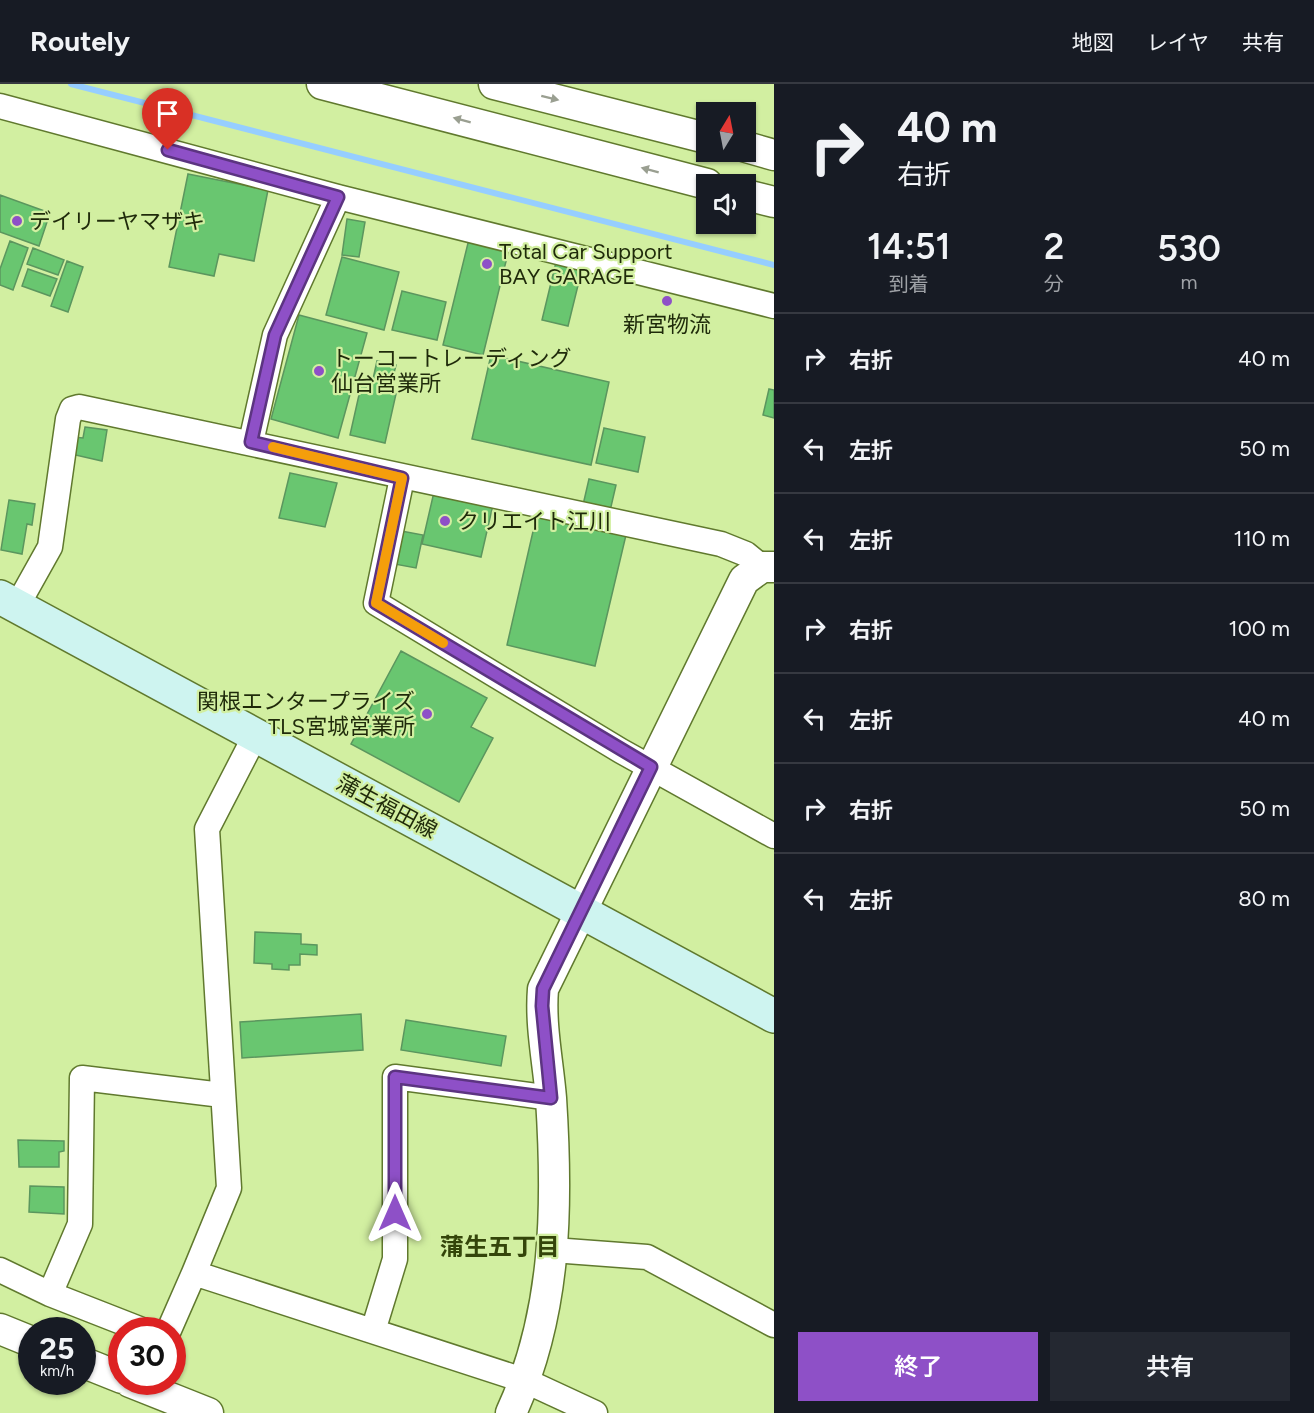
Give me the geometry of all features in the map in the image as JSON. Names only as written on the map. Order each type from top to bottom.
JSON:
[{"type":"main road","name":"蒲生福田線","points":[[8,601],[774,1016]]},
{"type":"street","points":[[322,84],[696,181]]},
{"type":"street","points":[[494,84],[696,135]]},
{"type":"street","points":[[0,106],[338,197],[774,306]]},
{"type":"street","points":[[756,150],[774,155]]},
{"type":"street","points":[[251,442],[275,335],[338,197]]},
{"type":"street","points":[[756,198],[774,202]]},
{"type":"street","points":[[8,601],[50,547],[68,419],[75,407],[251,442],[402,478],[721,544],[746,554],[768,567]]},
{"type":"street","points":[[402,478],[376,603],[651,767],[774,836]]},
{"type":"street","points":[[511,1413],[526,1381],[547,1298],[553,1250],[551,1098],[542,1006],[543,989],[744,580],[768,567]]},
{"type":"street","points":[[175,1317],[228,1188],[207,829],[255,736]]},
{"type":"street","points":[[373,1331],[395,1258],[395,1077],[551,1098]]},
{"type":"street","points":[[50,1294],[80,1224],[82,1078],[222,1095]]},
{"type":"street","points":[[553,1250],[647,1257],[774,1325]]},
{"type":"street","points":[[0,1270],[50,1294],[109,1317]]},
{"type":"street","points":[[194,1273],[526,1381],[595,1413]]},
{"type":"street","points":[[0,1329],[18,1336]]},
{"type":"street","points":[[163,1395],[208,1413]]},
{"type":"building","points":[[188,174],[268,190],[254,261],[219,254],[214,276],[169,267]]},
{"type":"building","points":[[0,195],[50,213],[39,246],[0,232]]},
{"type":"building","points":[[347,219],[365,222],[359,257],[342,255]]},
{"type":"building","points":[[470,235],[510,245],[483,355],[443,345]]},
{"type":"building","points":[[10,241],[28,248],[13,290],[0,285],[0,269]]},
{"type":"building","points":[[33,248],[64,260],[58,275],[27,264]]},
{"type":"building","points":[[342,257],[399,272],[384,330],[326,315]]},
{"type":"building","points":[[557,258],[583,265],[568,326],[542,320]]},
{"type":"building","points":[[67,261],[83,267],[68,312],[51,306]]},
{"type":"building","points":[[28,269],[57,279],[50,296],[22,286]]},
{"type":"building","points":[[402,291],[446,302],[437,340],[392,330]]},
{"type":"building","points":[[299,315],[367,333],[338,438],[271,419]]},
{"type":"building","points":[[491,355],[609,382],[591,465],[472,439]]},
{"type":"building","points":[[377,361],[396,365],[389,393],[396,394],[385,443],[350,435],[361,386],[371,388]]},
{"type":"building","points":[[769,389],[774,390],[774,418],[763,415]]},
{"type":"building","points":[[85,427],[107,430],[102,461],[71,454],[74,437],[83,438]]},
{"type":"building","points":[[604,428],[645,437],[638,472],[596,463]]},
{"type":"building","points":[[290,473],[337,483],[325,527],[279,518]]},
{"type":"building","points":[[589,479],[616,485],[610,511],[583,505]]},
{"type":"building","points":[[434,492],[493,505],[481,557],[422,544]]},
{"type":"building","points":[[9,500],[35,504],[32,525],[27,524],[22,554],[1,550]]},
{"type":"building","points":[[537,514],[626,535],[595,666],[507,645]]},
{"type":"building","points":[[396,530],[423,535],[416,568],[389,563]]},
{"type":"building","points":[[401,651],[487,698],[471,727],[493,738],[459,802],[351,744]]},
{"type":"building","points":[[255,932],[301,934],[301,944],[317,945],[317,955],[300,954],[300,965],[289,965],[289,970],[272,969],[272,964],[254,963]]},
{"type":"building","points":[[361,1014],[363,1050],[242,1058],[240,1022]]},
{"type":"building","points":[[406,1020],[506,1036],[501,1066],[401,1050]]},
{"type":"building","points":[[18,1140],[64,1141],[64,1151],[59,1152],[59,1167],[19,1167]]},
{"type":"building","points":[[30,1186],[64,1187],[64,1214],[29,1212]]},
{"type":"waterway","points":[[71,84],[774,265]]},
{"type":"slow traffic","points":[[273,447],[402,478],[376,603],[443,643]]},
{"type":"place","name":"デイリーヤマザキ","points":[[17,221]]},
{"type":"place","name":"Total Car Support BAY GARAGE","points":[[487,264]]},
{"type":"place","name":"新宮物流","points":[[667,301]]},
{"type":"place","name":"トーコートレーディング 仙台営業所","points":[[319,371]]},
{"type":"place","name":"クリエイト江川","points":[[445,521]]},
{"type":"place","name":"関根エンタープライズ TLS宮城営業所","points":[[427,714]]},
{"type":"district","name":"蒲生五丁目","points":[[500,1247]]},
{"type":"route","points":[[168,150],[338,197],[275,335],[251,442],[402,478],[376,603],[651,767],[543,989],[542,1006],[551,1098],[395,1077],[395,1213]]}]
